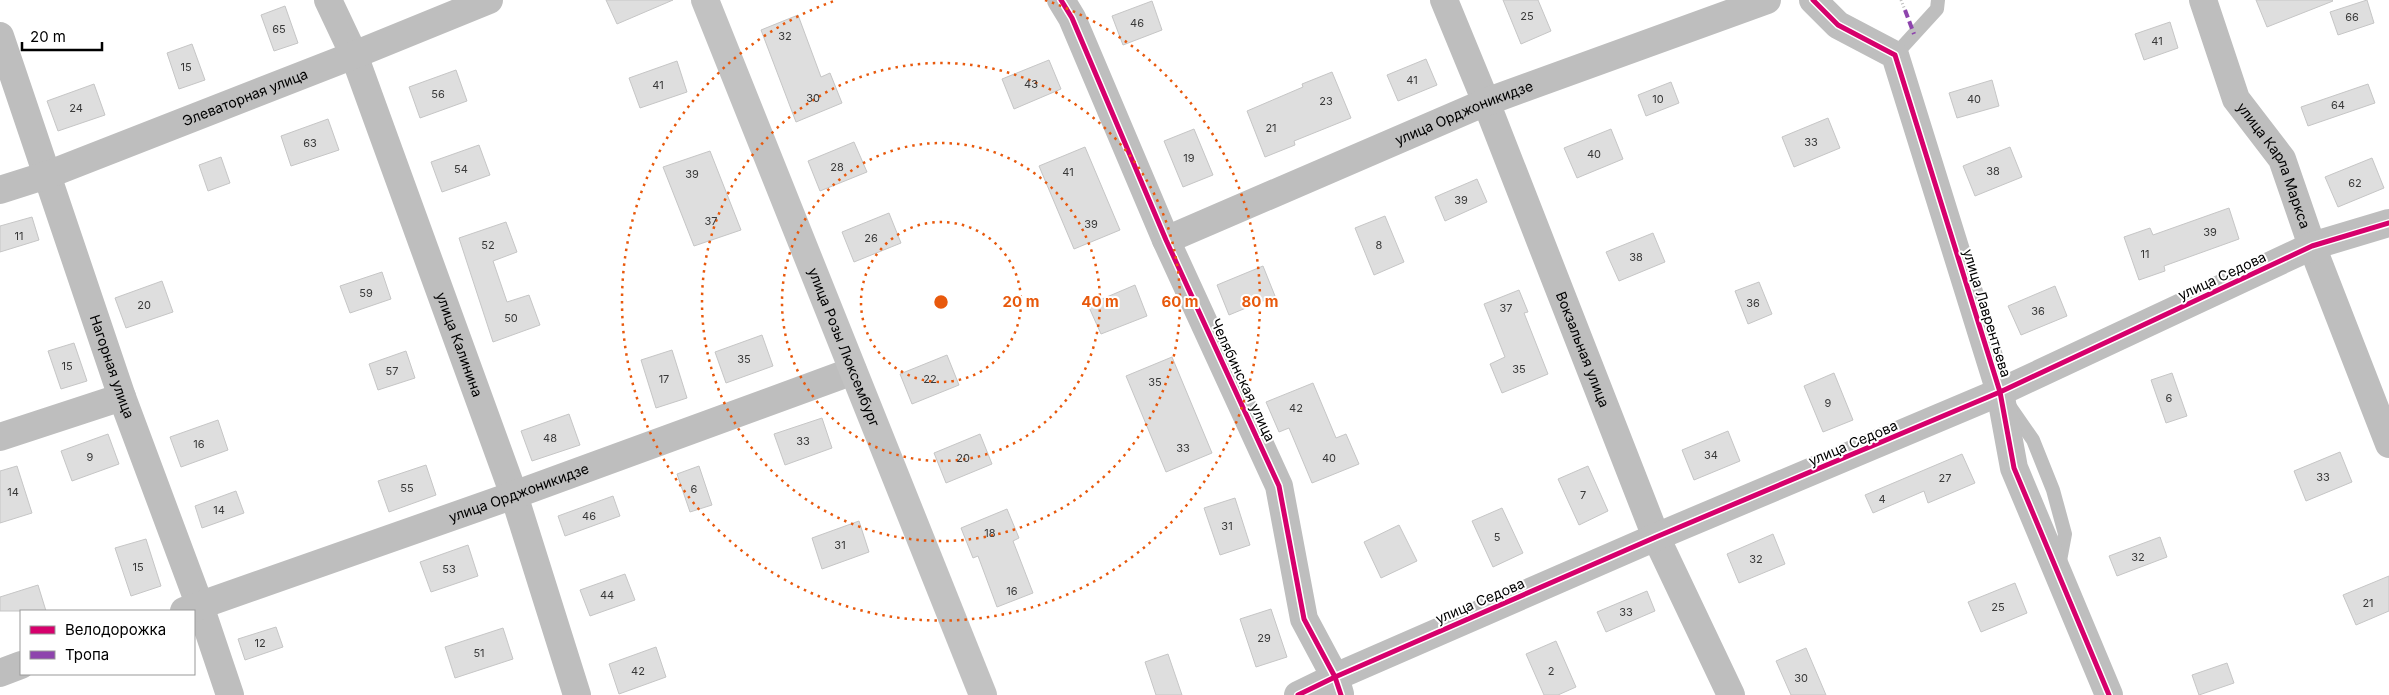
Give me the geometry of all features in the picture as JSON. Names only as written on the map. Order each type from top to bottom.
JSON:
[{"type":"street","name":"улица Калинина","points":[[328,0],[354,55],[514,495],[577,695]]},
{"type":"street","name":"Элеваторная улица","points":[[0,190],[46,175],[354,55],[489,0]]},
{"type":"street","name":"улица Розы Люксембург","points":[[705,0],[983,695]]},
{"type":"street","name":"Челябинская улица","points":[[1061,0],[1072,18],[1166,240],[1279,486],[1304,619],[1338,686]]},
{"type":"street","name":"Вокзальная улица","points":[[1444,0],[1486,102],[1656,538],[1731,695]]},
{"type":"street","name":"улица Орджоникидзе","points":[[1166,240],[1486,102],[1767,0]]},
{"type":"street","points":[[1813,0],[1838,25],[1894,55]]},
{"type":"street","name":"улица Карла Маркса","points":[[2203,0],[2236,98],[2282,159],[2312,246],[2389,444]]},
{"type":"street","name":"Нагорная улица","points":[[0,36],[192,609]]},
{"type":"street","name":"улица Лаврентьева","points":[[1894,55],[2000,392],[2014,468],[2109,695]]},
{"type":"street","name":"улица Седова","points":[[1298,695],[1338,686],[1656,538],[2000,392],[2312,246],[2389,223]]},
{"type":"street","name":"улица Орджоникидзе","points":[[192,609],[514,495],[853,371]]},
{"type":"street","points":[[0,437],[122,397]]},
{"type":"street","name":"Нагорная улица","points":[[195,616],[230,695]]},
{"type":"street","points":[[0,673],[20,666]]},
{"type":"lane","points":[[1894,55],[1937,9],[1938,0]]},
{"type":"path","points":[[1901,0],[1906,10]]},
{"type":"building","points":[[606,0],[673,0],[617,24]]},
{"type":"building","points":[[1503,0],[1538,0],[1551,31],[1521,44]]},
{"type":"building","points":[[2256,0],[2332,0],[2333,1],[2267,27]]},
{"type":"building","points":[[2367,0],[2374,23],[2338,35],[2330,12]]},
{"type":"building","points":[[1152,1],[1162,30],[1123,45],[1112,16]]},
{"type":"building","points":[[285,6],[298,43],[274,51],[261,15]]},
{"type":"building","points":[[798,15],[821,77],[830,73],[842,103],[796,122],[761,30]]},
{"type":"building","points":[[2170,22],[2178,48],[2144,60],[2135,34]]},
{"type":"building","points":[[192,44],[205,80],[179,89],[167,53]]},
{"type":"building","points":[[1426,59],[1437,85],[1398,101],[1387,75]]},
{"type":"building","points":[[1049,60],[1061,89],[1014,109],[1002,79]]},
{"type":"building","points":[[677,61],[687,92],[640,108],[629,78]]},
{"type":"building","points":[[456,70],[467,101],[420,118],[409,87]]},
{"type":"building","points":[[1332,72],[1351,118],[1294,141],[1295,145],[1265,157],[1247,111],[1303,87],[1302,84]]},
{"type":"building","points":[[1992,80],[1999,106],[1957,118],[1949,93]]},
{"type":"building","points":[[1671,82],[1679,103],[1646,116],[1638,95]]},
{"type":"building","points":[[94,84],[105,115],[58,131],[47,101]]},
{"type":"building","points":[[2368,84],[2375,103],[2308,126],[2301,107]]},
{"type":"building","points":[[1828,118],[1840,148],[1794,167],[1782,137]]},
{"type":"building","points":[[328,119],[339,150],[291,166],[281,136]]},
{"type":"building","points":[[1194,129],[1213,175],[1183,187],[1164,141]]},
{"type":"building","points":[[1611,129],[1623,159],[1577,178],[1564,148]]},
{"type":"building","points":[[854,142],[867,172],[820,191],[808,161]]},
{"type":"building","points":[[479,145],[490,175],[442,192],[431,162]]},
{"type":"building","points":[[1085,147],[1120,230],[1074,249],[1039,166]]},
{"type":"building","points":[[2010,147],[2022,177],[1975,196],[1963,166]]},
{"type":"building","points":[[710,151],[741,230],[694,246],[663,167]]},
{"type":"building","points":[[221,157],[230,183],[208,191],[199,165]]},
{"type":"building","points":[[2372,158],[2384,188],[2338,207],[2325,177]]},
{"type":"building","points":[[1477,179],[1487,202],[1445,221],[1435,197]]},
{"type":"building","points":[[2229,208],[2239,239],[2164,266],[2165,271],[2139,280],[2124,237],[2150,228],[2153,235]]},
{"type":"building","points":[[889,213],[901,243],[854,262],[842,232]]},
{"type":"building","points":[[1385,216],[1404,262],[1374,275],[1355,228]]},
{"type":"building","points":[[32,217],[39,240],[0,252],[0,226]]},
{"type":"building","points":[[506,222],[517,252],[493,261],[507,302],[529,295],[540,325],[493,342],[459,238]]},
{"type":"building","points":[[1653,233],[1665,262],[1619,281],[1606,252]]},
{"type":"building","points":[[1263,266],[1275,296],[1229,315],[1217,285]]},
{"type":"building","points":[[382,272],[391,299],[350,313],[340,286]]},
{"type":"building","points":[[162,281],[173,312],[126,328],[115,298]]},
{"type":"building","points":[[1759,282],[1772,314],[1748,324],[1735,291]]},
{"type":"building","points":[[1135,285],[1147,316],[1101,334],[1088,305]]},
{"type":"building","points":[[2055,286],[2067,316],[2021,335],[2008,306]]},
{"type":"building","points":[[1519,290],[1528,312],[1524,313],[1548,374],[1502,393],[1490,364],[1505,357],[1484,304]]},
{"type":"building","points":[[762,335],[773,366],[726,383],[715,352]]},
{"type":"building","points":[[74,343],[87,381],[61,389],[48,351]]},
{"type":"building","points":[[672,350],[687,398],[656,408],[641,360]]},
{"type":"building","points":[[406,351],[415,378],[378,390],[369,364]]},
{"type":"building","points":[[947,355],[959,385],[912,404],[900,374]]},
{"type":"building","points":[[1172,357],[1212,453],[1166,472],[1126,376]]},
{"type":"building","points":[[1834,373],[1853,420],[1823,432],[1804,386]]},
{"type":"building","points":[[2172,373],[2187,416],[2166,423],[2151,380]]},
{"type":"building","points":[[1313,383],[1336,438],[1346,434],[1359,464],[1312,483],[1289,428],[1279,432],[1266,402]]},
{"type":"building","points":[[569,414],[580,445],[532,461],[521,431]]},
{"type":"building","points":[[822,418],[832,448],[785,465],[774,434]]},
{"type":"building","points":[[218,420],[228,450],[181,467],[170,437]]},
{"type":"building","points":[[1728,431],[1740,461],[1694,480],[1682,450]]},
{"type":"building","points":[[108,434],[119,464],[72,481],[61,451]]},
{"type":"building","points":[[980,434],[992,464],[946,483],[934,453]]},
{"type":"building","points":[[2340,452],[2352,482],[2306,501],[2294,471]]},
{"type":"building","points":[[1962,454],[1975,483],[1928,503],[1924,491],[1873,513],[1865,495]]},
{"type":"building","points":[[426,465],[436,495],[389,512],[378,481]]},
{"type":"building","points":[[17,466],[32,513],[0,523],[0,471]]},
{"type":"building","points":[[699,466],[712,505],[690,512],[677,474]]},
{"type":"building","points":[[1588,466],[1608,511],[1579,525],[1558,479]]},
{"type":"building","points":[[236,491],[244,513],[202,528],[195,506]]},
{"type":"building","points":[[613,496],[620,516],[565,536],[558,516]]},
{"type":"building","points":[[1235,498],[1250,545],[1220,555],[1204,508]]},
{"type":"building","points":[[1502,508],[1523,553],[1493,567],[1472,521]]},
{"type":"building","points":[[1007,509],[1019,538],[1013,541],[1033,593],[997,607],[978,556],[973,558],[961,528]]},
{"type":"building","points":[[859,521],[869,552],[822,569],[812,538]]},
{"type":"building","points":[[1399,525],[1417,561],[1381,578],[1364,542]]},
{"type":"building","points":[[1773,534],[1785,564],[1739,583],[1727,554]]},
{"type":"building","points":[[2160,537],[2167,557],[2117,576],[2109,556]]},
{"type":"building","points":[[146,539],[161,586],[131,596],[115,548]]},
{"type":"building","points":[[468,545],[478,576],[431,592],[420,562]]},
{"type":"building","points":[[625,574],[635,600],[590,616],[580,590]]},
{"type":"building","points":[[2389,576],[2389,611],[2356,625],[2343,595]]},
{"type":"building","points":[[2015,583],[2027,613],[1981,632],[1968,602]]},
{"type":"building","points":[[38,585],[46,610],[0,611],[0,597]]},
{"type":"building","points":[[1647,591],[1655,611],[1606,632],[1597,612]]},
{"type":"building","points":[[1271,609],[1287,657],[1256,667],[1240,619]]},
{"type":"building","points":[[276,627],[283,647],[245,660],[238,639]]},
{"type":"building","points":[[503,628],[513,659],[455,678],[445,647]]},
{"type":"building","points":[[1556,641],[1576,687],[1558,695],[1544,695],[1526,654]]},
{"type":"building","points":[[656,647],[666,677],[619,694],[609,664]]},
{"type":"building","points":[[1806,648],[1826,695],[1791,695],[1776,661]]},
{"type":"building","points":[[1168,654],[1182,695],[1156,695],[1145,662]]},
{"type":"building","points":[[2227,663],[2234,683],[2199,695],[2192,675]]},
{"type":"marked path","points":[[1905,10],[1914,34]]},
{"type":"cycle path","points":[[1061,0],[1072,18],[1166,240],[1279,486],[1304,619],[1335,677],[1341,695]]},
{"type":"cycle path","points":[[1813,0],[1838,25],[1895,55],[2000,392],[2014,468],[2109,695]]},
{"type":"cycle path","points":[[1298,695],[1335,677],[1656,537],[2000,392],[2312,246],[2389,223]]}]
